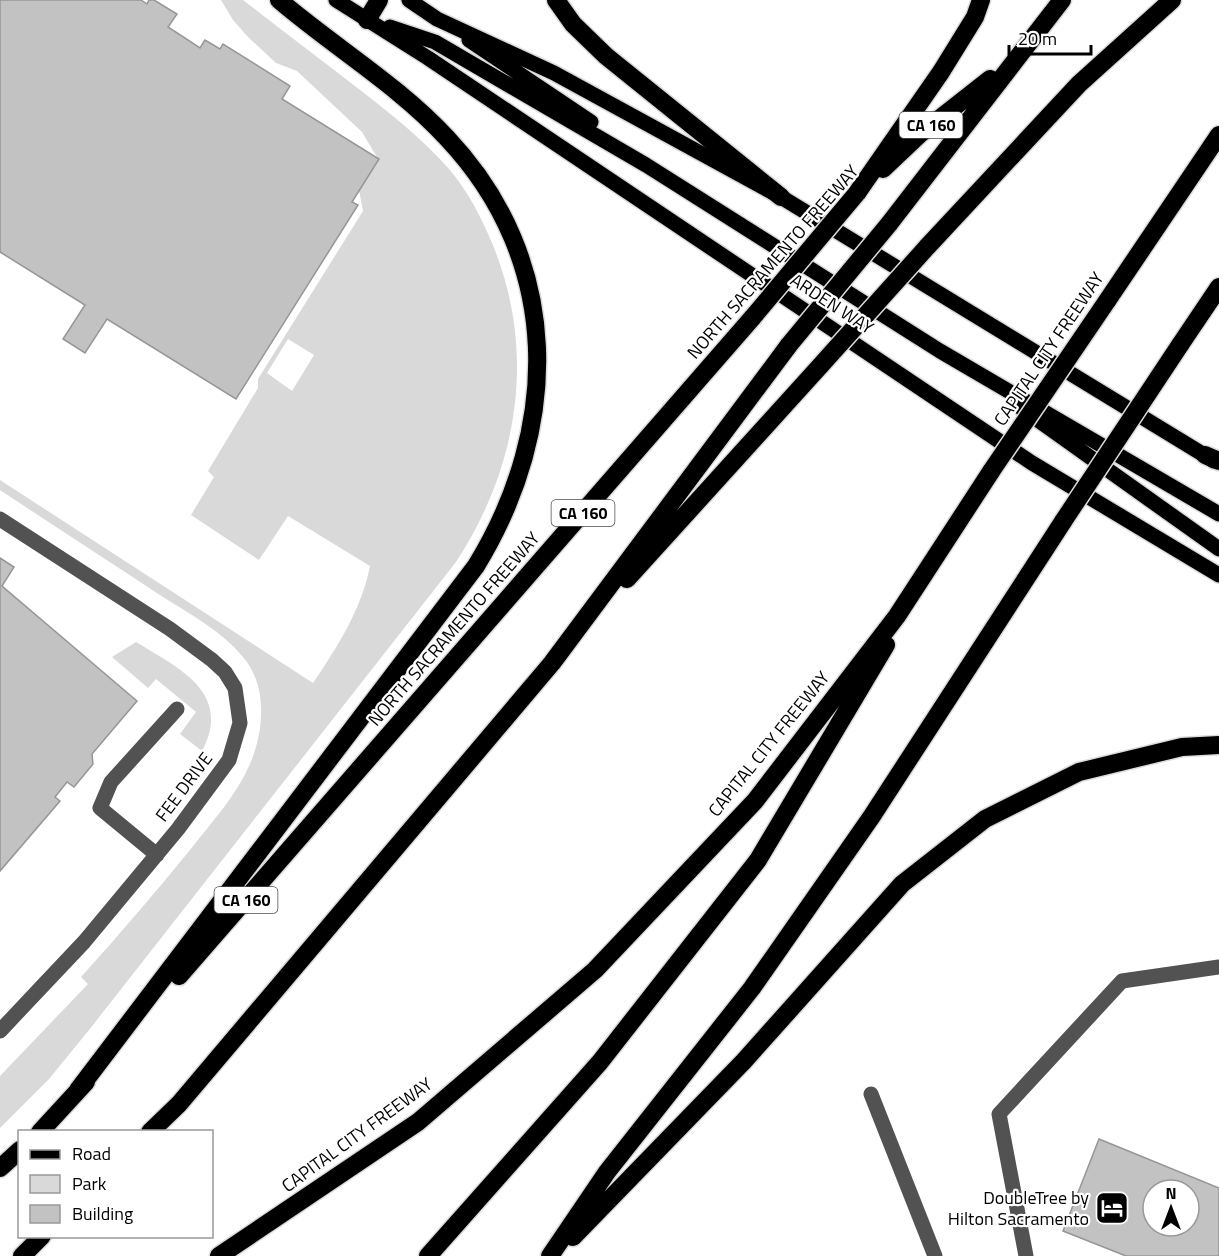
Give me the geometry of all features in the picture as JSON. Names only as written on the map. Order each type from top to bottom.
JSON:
[{"type":"highway","points":[[78,1090],[476,566],[492,539],[515,489],[532,430],[538,377],[536,331],[522,267],[497,205],[474,170],[422,113],[279,0]]},
{"type":"highway","points":[[367,20],[379,0]]},
{"type":"highway","points":[[556,0],[573,24],[606,56],[781,197]]},
{"type":"highway","points":[[857,194],[941,72],[975,17],[981,0]]},
{"type":"highway","points":[[552,663],[789,345],[889,224],[1011,63],[1062,0]]},
{"type":"highway","points":[[151,1130],[179,1104],[552,663],[821,364],[1079,84],[1172,0]]},
{"type":"highway","name":"NORTH SACRAMENTO FREEWAY","points":[[41,1130],[753,317],[857,194],[920,134],[1011,63]]},
{"type":"highway","name":"CAPITAL CITY FREEWAY","points":[[219,1256],[418,1122],[595,970],[755,801],[897,616],[992,470],[1219,135]]},
{"type":"highway","points":[[550,1256],[607,1172],[752,988],[872,816],[1219,286]]},
{"type":"highway","points":[[428,1256],[600,1062],[758,860],[866,681],[922,577]]},
{"type":"highway","points":[[555,1256],[744,1061],[902,884],[985,819],[1079,772],[1182,747],[1219,745]]},
{"type":"highway","points":[[0,1168],[18,1152]]},
{"type":"highway","points":[[22,1256],[40,1238]]},
{"type":"main road","name":"ARDEN WAY","points":[[336,0],[1032,463],[1219,575]]},
{"type":"main road","points":[[409,0],[593,123],[646,165]]},
{"type":"main road","points":[[437,19],[554,73],[781,197],[1214,460]]},
{"type":"main road","points":[[367,20],[435,42],[646,165],[940,351],[1219,514]]},
{"type":"main road","points":[[940,351],[1219,549]]},
{"type":"street","name":"FEE DRIVE","points":[[0,519],[192,644],[225,672],[235,688],[240,723],[229,760],[157,855],[84,942],[0,1031]]},
{"type":"street","points":[[157,855],[100,808],[111,782],[177,709]]},
{"type":"street","points":[[1026,1256],[999,1114],[1122,981],[1219,967]]},
{"type":"street","points":[[871,1094],[935,1256]]},
{"type":"green space","points":[[221,0],[243,0],[377,103],[438,157],[468,195],[492,243],[506,284],[514,325],[517,366],[514,407],[507,447],[495,487],[456,562],[89,1030],[49,1079],[0,1128],[0,1076],[88,984],[81,977],[163,882],[230,798],[244,776],[255,751],[261,723],[261,709],[257,681],[251,669],[226,639],[0,490],[0,480],[313,683],[355,612],[370,566],[288,516],[259,560],[191,515],[214,477],[208,471],[258,388],[258,379],[363,211],[359,190],[378,159],[362,132],[297,71],[276,63],[233,20]],"holes":[[[288,339],[314,355],[292,391],[267,373]]]},
{"type":"green space","points":[[136,642],[184,672],[206,697],[211,713],[210,730],[202,751],[180,734],[196,712],[156,679],[148,688],[112,657]]},
{"type":"building","points":[[0,0],[141,0],[147,4],[149,0],[154,0],[177,14],[168,27],[200,48],[205,40],[220,49],[223,44],[290,86],[282,99],[379,159],[352,202],[358,205],[236,399],[107,319],[85,353],[63,339],[85,305],[0,252]]},
{"type":"building","points":[[0,558],[14,567],[2,586],[137,701],[92,754],[93,764],[74,787],[67,782],[55,797],[60,801],[0,871]]},
{"type":"building","name":"DoubleTree by Hilton Sacramento","points":[[1099,1139],[1195,1178],[1141,1178],[1141,1238],[1201,1238],[1201,1181],[1219,1188],[1219,1256],[1126,1256],[1063,1231]]},
{"type":"place","name":"DoubleTree by Hilton Sacramento","points":[[1112,1208]]}]
